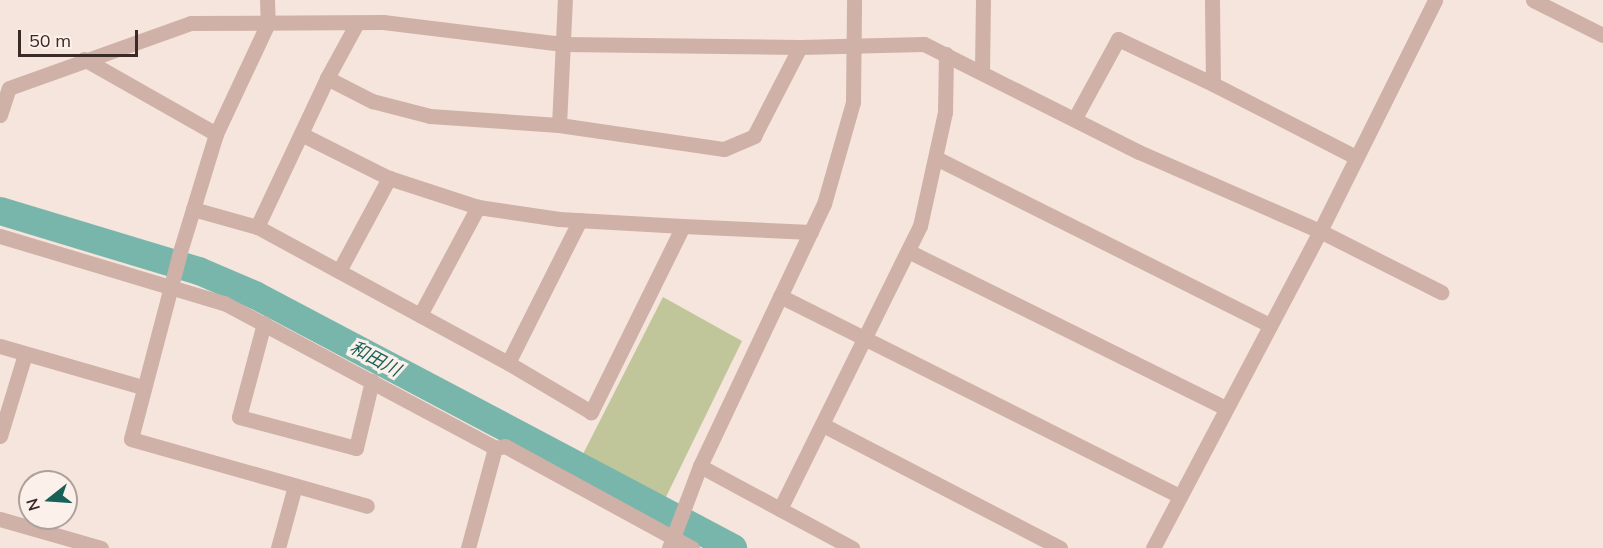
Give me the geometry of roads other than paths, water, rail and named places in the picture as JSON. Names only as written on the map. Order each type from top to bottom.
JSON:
[{"type":"street","points":[[267,0],[268,23],[216,134],[142,387],[131,439],[367,506]]},
{"type":"street","points":[[559,125],[565,0]]},
{"type":"street","points":[[671,540],[700,466],[811,232],[843,146],[853,102],[856,48],[854,0]]},
{"type":"street","points":[[982,71],[983,0]]},
{"type":"street","points":[[1212,0],[1213,84]]},
{"type":"street","points":[[1153,548],[1268,324],[1320,231],[1354,156],[1435,0]]},
{"type":"street","points":[[1533,0],[1603,35]]},
{"type":"street","points":[[0,115],[4,87],[191,22],[383,22],[563,44],[856,48],[924,44],[1075,118],[1320,231],[1441,292]]},
{"type":"street","points":[[256,226],[327,78],[357,23]]},
{"type":"street","points":[[1075,118],[1118,39],[1213,84],[1354,156]]},
{"type":"street","points":[[327,78],[372,101],[430,116],[559,125],[724,149],[753,136],[800,47]]},
{"type":"street","points":[[780,509],[910,252],[930,194],[945,112],[946,54]]},
{"type":"street","points":[[84,59],[216,134]]},
{"type":"street","points":[[301,134],[389,178],[478,207],[580,220],[811,232]]},
{"type":"street","points":[[936,158],[1268,324]]},
{"type":"street","points":[[339,271],[389,178]]},
{"type":"street","points":[[420,315],[478,207]]},
{"type":"street","points":[[193,209],[256,226],[508,363],[591,412],[683,226]]},
{"type":"street","points":[[508,363],[580,220]]},
{"type":"street","points":[[0,236],[173,280],[264,323],[495,448],[505,446],[671,540],[692,548]]},
{"type":"street","points":[[910,252],[1225,408]]},
{"type":"street","points":[[780,296],[1180,495]]},
{"type":"street","points":[[264,323],[239,417],[356,448],[372,381]]},
{"type":"street","points":[[0,346],[142,387]]},
{"type":"street","points":[[0,436],[25,354]]},
{"type":"street","points":[[823,425],[1060,548]]},
{"type":"street","points":[[468,548],[495,448]]},
{"type":"street","points":[[700,466],[852,548]]},
{"type":"street","points":[[278,548],[295,486]]},
{"type":"street","points":[[0,519],[101,548]]},
{"type":"waterway","name":"和田川","points":[[0,211],[199,271],[255,295],[733,548]]}]
